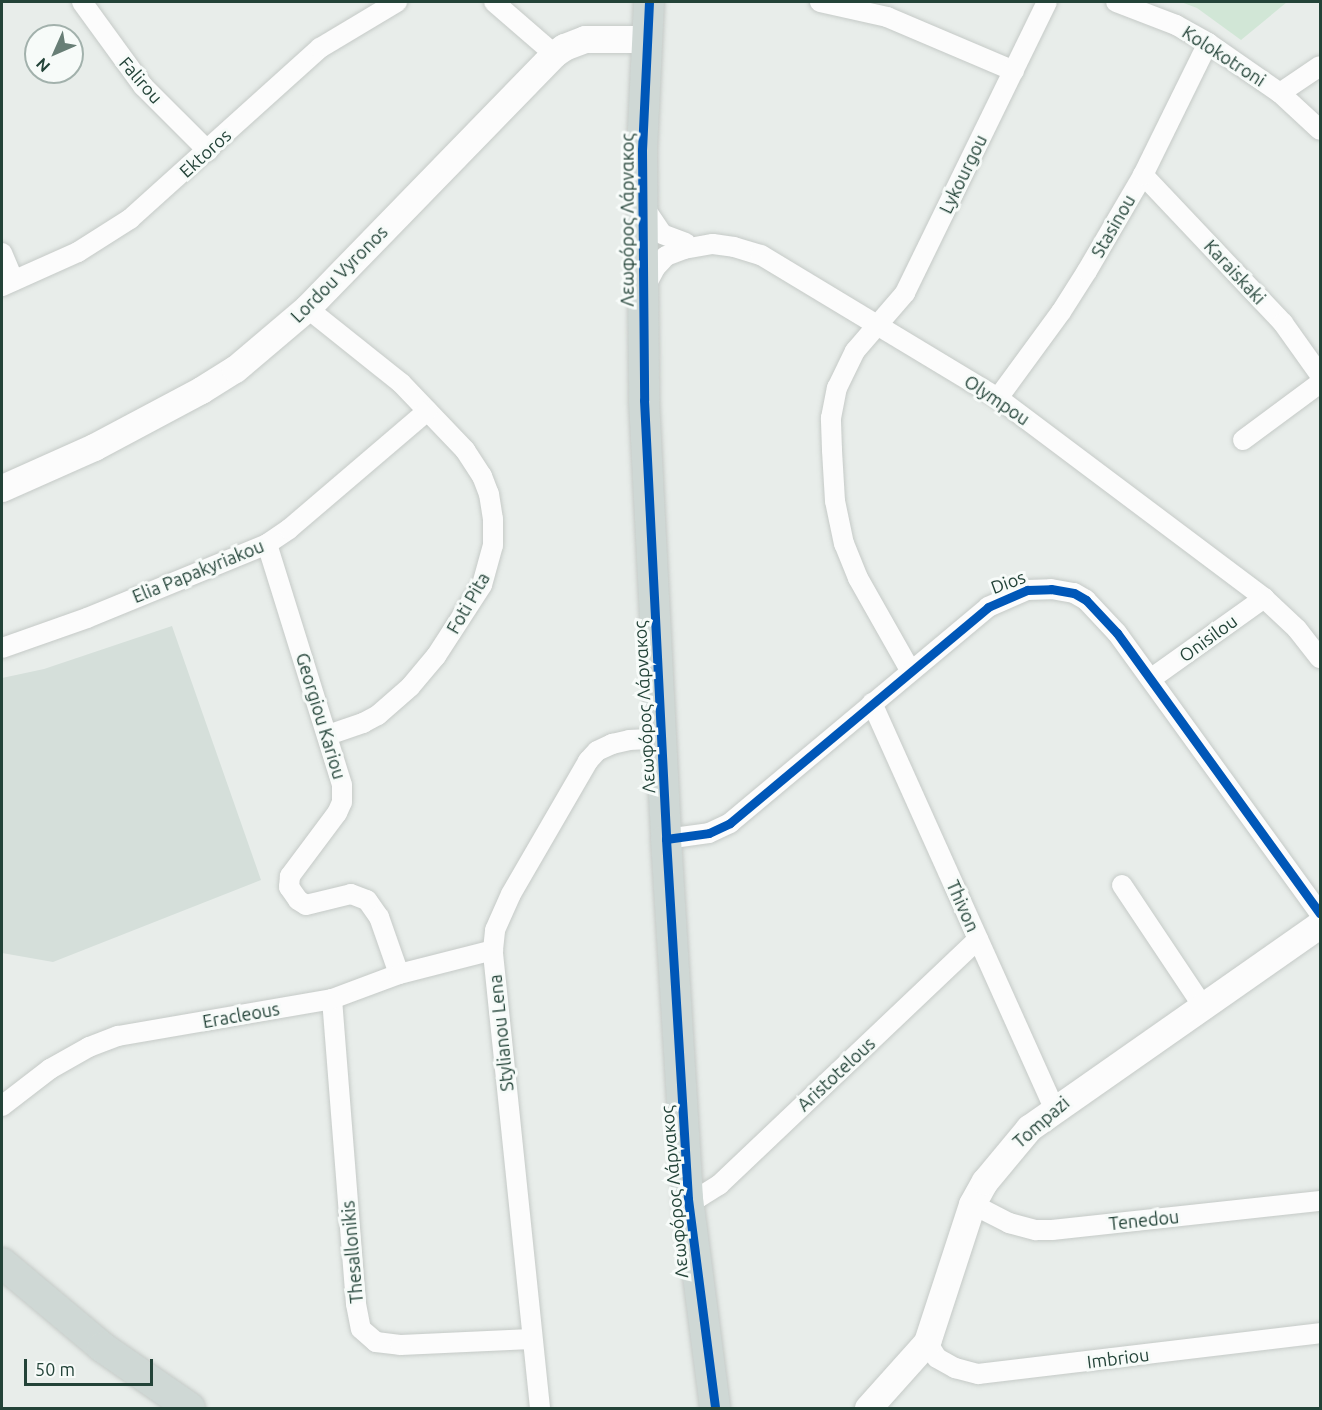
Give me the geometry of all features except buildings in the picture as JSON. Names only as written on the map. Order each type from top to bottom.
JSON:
[{"type":"main road","name":"Λεωφόρος Λάρνακος","points":[[649,2],[646,39],[643,205],[644,399],[663,738],[666,838],[688,1199],[715,1408]]},
{"type":"main road","points":[[2,1263],[102,1347],[189,1408]]},
{"type":"street","name":"Falirou","points":[[82,2],[143,86],[208,151]]},
{"type":"street","name":"Ektoros","points":[[8,283],[102,238],[130,219],[320,48],[397,2]]},
{"type":"street","points":[[494,2],[554,54]]},
{"type":"street","points":[[820,2],[887,17],[1014,71]]},
{"type":"street","name":"Kolokotroni","points":[[1116,2],[1176,25],[1208,43],[1280,93],[1320,130]]},
{"type":"street","name":"Lykourgou","points":[[910,670],[858,578],[844,544],[835,501],[831,417],[837,388],[855,351],[875,325],[896,306],[905,293],[1044,8]]},
{"type":"street","name":"Lordou Vyronos","points":[[2,488],[94,447],[201,390],[243,363],[307,308],[554,54],[585,39],[646,39]]},
{"type":"street","name":"Stasinou","points":[[998,398],[1061,312],[1143,175],[1208,43]]},
{"type":"street","points":[[1280,93],[1320,66]]},
{"type":"street","name":"Karaiskaki","points":[[1143,175],[1283,323],[1320,375]]},
{"type":"street","points":[[643,205],[662,234],[685,243]]},
{"type":"street","points":[[643,244],[712,244]]},
{"type":"street","name":"Olympou","points":[[644,290],[655,268],[666,256],[684,249],[712,244],[734,247],[761,255],[998,398],[1264,598],[1297,629],[1320,658]]},
{"type":"street","points":[[2,253],[8,283]]},
{"type":"street","name":"Foti Pita","points":[[307,308],[367,354],[428,411],[465,450],[482,476],[489,494],[494,519],[489,564],[482,585],[436,656],[410,687],[371,719],[328,735]]},
{"type":"street","points":[[1243,440],[1320,384]]},
{"type":"street","name":"Elia Papakyriakou","points":[[2,648],[87,618],[267,544],[289,529],[428,411]]},
{"type":"street","name":"Georgiou Kariou","points":[[267,544],[342,784],[342,802],[332,820],[290,876],[289,887],[298,900],[306,905],[351,894],[367,900],[379,917],[399,974]]},
{"type":"street","name":"Dios","points":[[666,838],[708,833],[730,823],[988,607],[1027,590],[1052,589],[1074,593],[1086,600],[1101,614],[1152,678],[1320,913]]},
{"type":"street","name":"Onisilou","points":[[1152,678],[1264,598]]},
{"type":"street","name":"Thivon","points":[[872,703],[1054,1108]]},
{"type":"street","name":"Stylianou Lena","points":[[540,1408],[493,950],[495,930],[500,913],[588,761],[597,752],[612,744],[663,738]]},
{"type":"street","points":[[1122,885],[1202,1005]]},
{"type":"street","name":"Tompazi","points":[[868,1408],[927,1342],[972,1204],[1004,1155],[1029,1128],[1054,1108],[1320,924]]},
{"type":"street","name":"Aristotelous","points":[[688,1199],[698,1198],[719,1185],[978,939]]},
{"type":"street","name":"Eracleous","points":[[2,1106],[50,1069],[89,1047],[118,1036],[332,999],[399,974],[493,950]]},
{"type":"street","name":"Thesallonikis","points":[[332,999],[355,1292],[361,1329],[376,1342],[393,1344],[532,1339]]},
{"type":"street","name":"Tenedou","points":[[972,1204],[1009,1223],[1036,1230],[1052,1230],[1320,1201]]},
{"type":"street","name":"Imbriou","points":[[927,1342],[937,1358],[955,1368],[978,1374],[1320,1333]]},
{"type":"shaded area","points":[[172,626],[261,880],[53,962],[2,953],[2,678],[44,669]]},
{"type":"green space","points":[[1181,2],[1287,2],[1241,40],[1197,8]]},
{"type":"cycle path","points":[[649,2],[642,150],[644,400],[666,839],[688,1199],[715,1408]]},
{"type":"cycle path","points":[[666,839],[709,833],[730,823],[988,607],[1027,590],[1051,589],[1074,593],[1086,600],[1117,633],[1320,913]]}]
